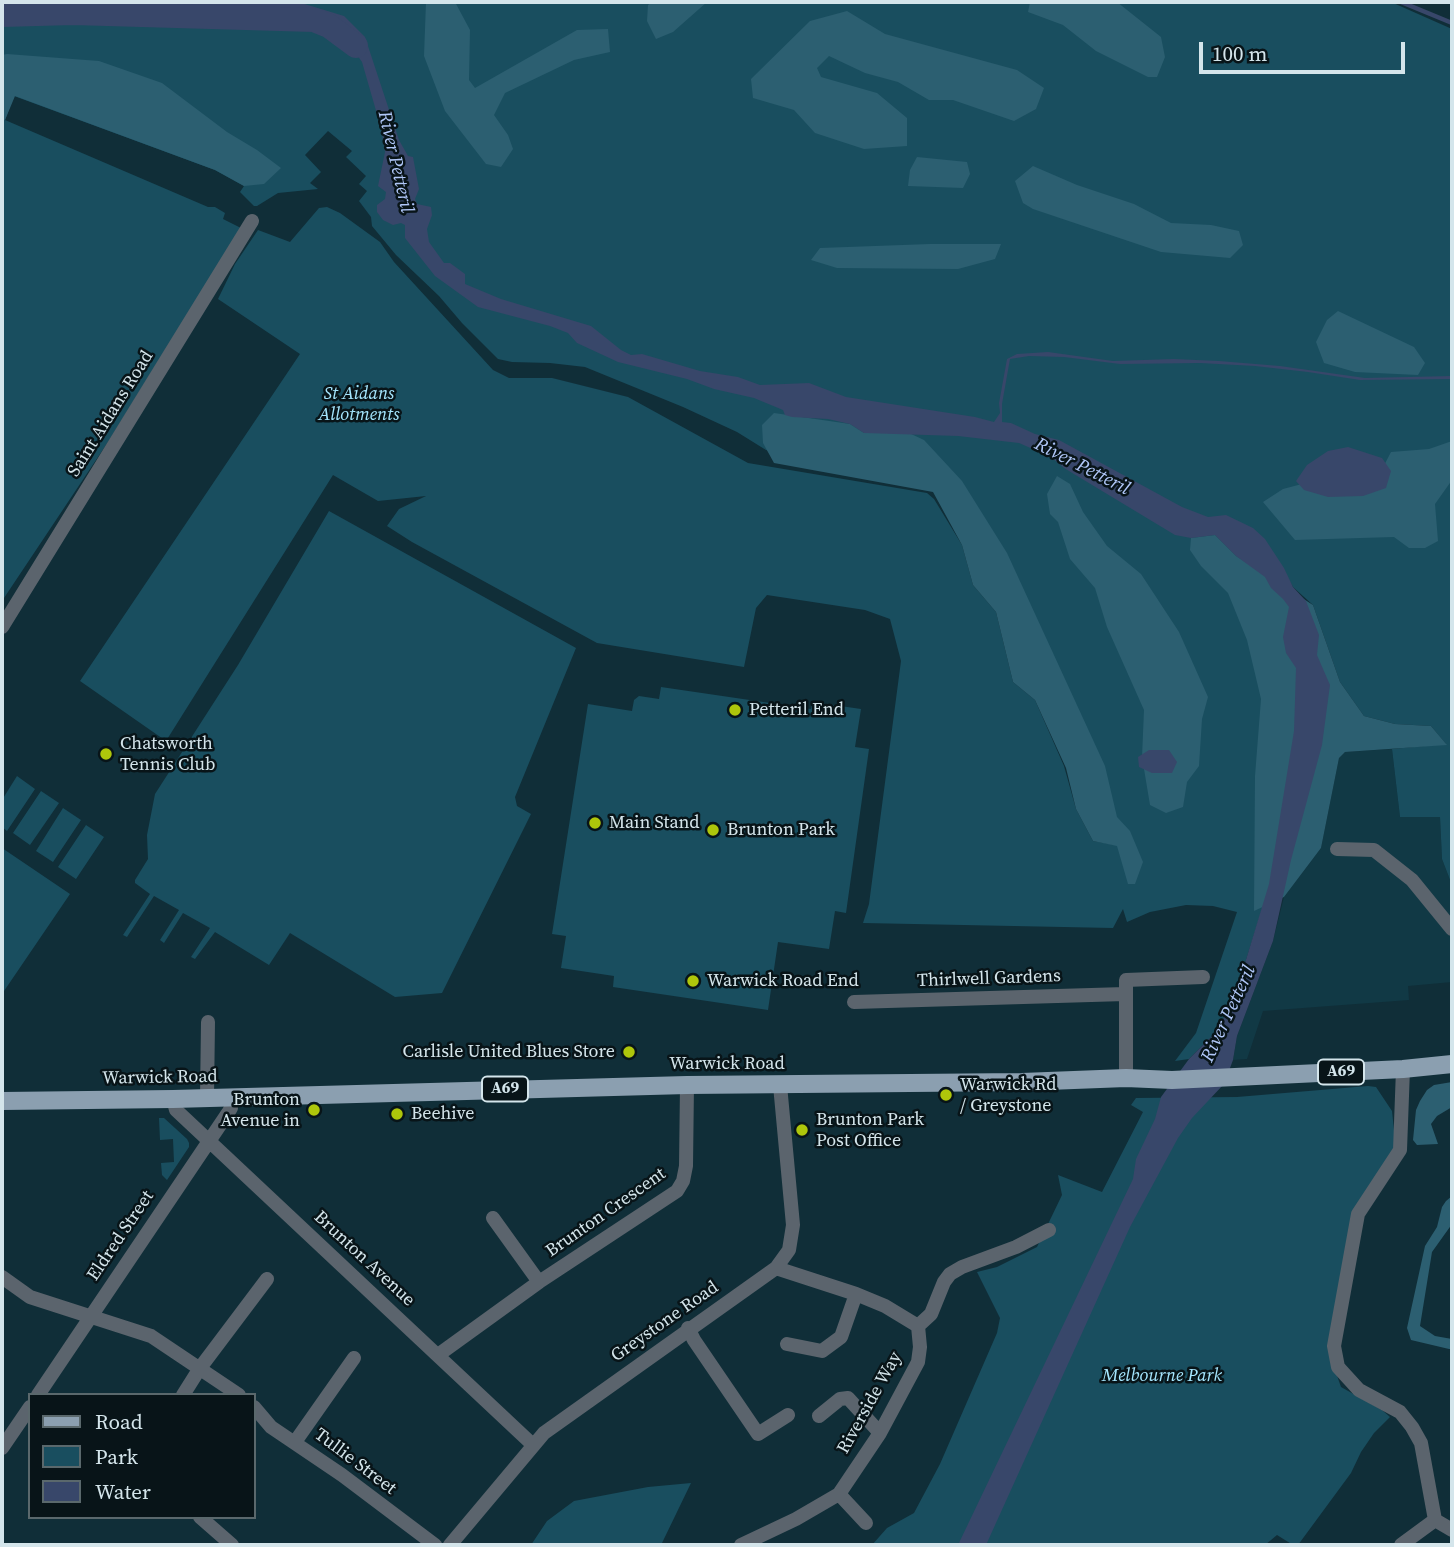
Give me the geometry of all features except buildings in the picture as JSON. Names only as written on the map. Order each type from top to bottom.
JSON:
[{"type":"main road","name":"Warwick Road","points":[[2,1101],[687,1085],[1021,1082],[1126,1077],[1172,1080],[1403,1069],[1452,1064]]},
{"type":"street","name":"Saint Aidans Road","points":[[2,627],[252,221]]},
{"type":"street","points":[[1337,849],[1374,850],[1412,880],[1452,929]]},
{"type":"street","points":[[1126,1077],[1126,980],[1203,977]]},
{"type":"street","name":"Thirlwell Gardens","points":[[853,1002],[1125,994]]},
{"type":"street","points":[[207,1098],[208,1023]]},
{"type":"street","points":[[1403,1069],[1400,1150],[1358,1214],[1334,1346],[1338,1367],[1359,1390],[1400,1412],[1412,1427],[1421,1443],[1435,1520],[1452,1530]]},
{"type":"street","name":"Brunton Crescent","points":[[438,1355],[539,1282],[677,1191],[683,1181],[686,1166],[687,1085]]},
{"type":"street","name":"Greystone Road","points":[[450,1545],[544,1433],[688,1328],[776,1268],[789,1250],[793,1225],[780,1085]]},
{"type":"street","name":"Eldred Street","points":[[39,1393],[231,1108],[230,1097]]},
{"type":"street","name":"Brunton Avenue","points":[[173,1099],[176,1110],[533,1445]]},
{"type":"street","name":"Brunton Crescent","points":[[493,1218],[539,1282]]},
{"type":"street","points":[[776,1268],[856,1294],[885,1306],[918,1326],[931,1314],[950,1274],[1016,1247],[1049,1230]]},
{"type":"street","points":[[2,1277],[30,1297],[41,1298],[151,1336],[236,1393]]},
{"type":"street","points":[[184,1393],[267,1279]]},
{"type":"street","points":[[787,1344],[822,1351],[841,1337],[856,1294]]},
{"type":"street","name":"Riverside Way","points":[[741,1545],[796,1519],[839,1494],[880,1433],[918,1362],[918,1326]]},
{"type":"street","points":[[688,1328],[758,1434],[789,1415]]},
{"type":"street","points":[[295,1442],[354,1358]]},
{"type":"street","points":[[818,1416],[840,1399],[848,1398],[880,1433]]},
{"type":"street","points":[[2,1448],[28,1409]]},
{"type":"street","name":"Tullie Street","points":[[256,1409],[271,1427],[435,1545]]},
{"type":"street","points":[[839,1494],[866,1524]]},
{"type":"street","points":[[202,1519],[232,1545]]},
{"type":"street","points":[[1401,1545],[1435,1520]]},
{"type":"shaded area","points":[[426,2],[455,2],[470,30],[469,80],[475,88],[577,30],[608,29],[610,52],[574,60],[505,93],[494,115],[508,135],[513,149],[501,167],[486,164],[445,111],[424,56]]},
{"type":"shaded area","points":[[652,2],[707,2],[673,32],[656,39],[647,21],[648,5]]},
{"type":"shaded area","points":[[1030,2],[1117,2],[1161,37],[1165,57],[1157,77],[1148,77],[1096,51],[1063,25],[1028,12]]},
{"type":"shaded area","points":[[847,11],[885,34],[1017,70],[1044,88],[1036,109],[1014,121],[953,100],[929,100],[898,82],[865,73],[829,56],[817,68],[821,77],[877,93],[907,118],[907,146],[864,149],[815,133],[794,110],[753,98],[751,79],[810,21]]},
{"type":"shaded area","points":[[2,55],[99,61],[162,83],[281,168],[264,184],[244,186],[215,170],[15,96],[5,120],[2,119]]},
{"type":"shaded area","points":[[917,157],[967,162],[970,174],[963,188],[908,186],[910,170]]},
{"type":"shaded area","points":[[1033,166],[1077,185],[1134,204],[1171,223],[1211,225],[1239,231],[1243,245],[1230,258],[1161,252],[1033,209],[1023,203],[1015,181]]},
{"type":"shaded area","points":[[1001,244],[995,259],[958,269],[837,268],[811,260],[820,248]]},
{"type":"shaded area","points":[[1338,311],[1414,347],[1425,363],[1418,375],[1355,372],[1324,363],[1316,342],[1327,320]]},
{"type":"shaded area","points":[[774,413],[850,424],[864,433],[909,433],[924,440],[962,481],[1007,553],[1105,766],[1117,817],[1130,831],[1143,862],[1135,884],[1128,884],[1117,846],[1093,841],[1076,809],[1066,768],[1035,700],[1013,682],[996,612],[973,585],[962,545],[933,492],[774,463],[763,443],[762,425]]},
{"type":"shaded area","points":[[1452,441],[1452,480],[1435,504],[1438,541],[1425,548],[1409,548],[1394,537],[1295,540],[1263,502],[1283,489],[1317,480],[1379,475],[1391,452],[1429,449]]},
{"type":"shaded area","points":[[1057,476],[1070,484],[1083,512],[1107,546],[1141,574],[1179,632],[1208,697],[1202,719],[1199,766],[1187,782],[1183,807],[1166,813],[1150,805],[1142,757],[1144,710],[1107,627],[1095,588],[1070,559],[1058,522],[1050,514],[1047,494]]},
{"type":"shaded area","points":[[1215,535],[1236,556],[1313,605],[1340,682],[1364,716],[1395,724],[1431,726],[1447,745],[1345,752],[1339,758],[1321,848],[1284,897],[1254,911],[1255,776],[1261,699],[1247,640],[1228,593],[1201,566],[1190,550],[1191,538]]},
{"type":"shaded area","points":[[1392,749],[1400,817],[1440,816],[1442,859],[1452,885],[1452,982],[1408,986],[1409,1000],[1263,1011],[1247,1059],[1233,1060],[1237,1036],[1273,941],[1284,897],[1321,848],[1339,758],[1345,752]]},
{"type":"shaded area","points":[[1452,1082],[1452,1107],[1437,1116],[1431,1124],[1438,1144],[1417,1145],[1413,1140],[1416,1110],[1420,1101],[1434,1085]]},
{"type":"shaded area","points":[[1452,1196],[1452,1224],[1432,1252],[1420,1326],[1435,1336],[1452,1339],[1452,1349],[1449,1349],[1411,1340],[1407,1328],[1425,1246],[1437,1227],[1442,1207]]},
{"type":"green space","name":"St Aidans Allotments","points":[[2,2],[1391,2],[1452,29],[1452,885],[1442,859],[1440,817],[1400,817],[1392,749],[1446,744],[1431,726],[1395,724],[1364,716],[1340,682],[1313,605],[1293,587],[1276,557],[1263,906],[1241,976],[1219,1029],[1189,1059],[1175,1061],[1196,1033],[1237,912],[1213,906],[1186,905],[1150,912],[1127,922],[1123,909],[1113,928],[863,923],[869,904],[901,661],[890,619],[865,610],[767,595],[756,608],[744,667],[597,643],[387,526],[399,509],[426,496],[378,501],[333,475],[166,741],[80,681],[300,354],[218,299],[235,264],[258,230],[290,242],[319,208],[327,207],[340,213],[380,242],[394,262],[493,370],[509,378],[552,378],[628,397],[748,463],[927,493],[934,499],[962,545],[973,585],[996,612],[1013,682],[1035,700],[1064,766],[1076,809],[1093,841],[1116,845],[948,489],[766,450],[737,432],[683,407],[585,367],[498,359],[396,255],[372,226],[371,217],[359,201],[367,191],[359,184],[366,176],[346,157],[352,151],[328,131],[305,155],[321,172],[310,183],[318,189],[278,193],[254,206],[240,192],[244,186],[215,170],[14,96],[5,120],[208,207],[215,207],[225,213],[223,219],[241,228],[108,442],[2,601]]},
{"type":"green space","points":[[329,511],[576,648],[515,797],[517,806],[531,814],[442,993],[395,997],[290,933],[269,965],[215,932],[195,959],[191,957],[210,928],[183,913],[164,943],[160,940],[179,910],[154,896],[127,937],[123,935],[150,894],[135,883],[135,880],[148,859],[147,835],[155,794],[238,665]]},
{"type":"green space","name":"Brunton Park","points":[[661,687],[811,709],[813,702],[861,709],[855,747],[869,749],[846,913],[835,911],[829,949],[778,942],[768,1010],[613,987],[614,976],[561,968],[566,936],[552,934],[588,704],[632,711],[634,700],[639,696],[659,699]]},
{"type":"green space","points":[[17,776],[35,789],[7,831],[2,827],[2,800]]},
{"type":"green space","points":[[41,791],[59,803],[30,845],[13,833]]},
{"type":"green space","points":[[63,808],[81,820],[53,862],[36,851]]},
{"type":"green space","points":[[86,825],[104,837],[76,879],[58,867]]},
{"type":"green space","points":[[2,848],[70,894],[2,994]]},
{"type":"green space","name":"Melbourne Park","points":[[1376,1087],[1392,1111],[1396,1149],[1363,1195],[1334,1367],[1341,1387],[1390,1417],[1374,1433],[1351,1473],[1298,1545],[1293,1545],[1277,1535],[1265,1545],[872,1545],[887,1528],[914,1513],[940,1464],[997,1333],[1000,1318],[977,1272],[997,1267],[1037,1247],[1062,1195],[1058,1175],[1102,1192],[1143,1112],[1131,1105],[1136,1098],[1237,1097]]},
{"type":"green space","points":[[159,1118],[164,1118],[189,1143],[167,1180],[162,1175],[161,1163],[174,1162],[173,1139],[160,1140]]},
{"type":"green space","points":[[691,1483],[662,1543],[664,1545],[531,1545],[547,1521],[574,1501],[648,1487]]},
{"type":"water","points":[[2,2],[298,2],[344,16],[365,37],[399,140],[408,156],[413,157],[419,189],[415,199],[417,204],[431,207],[432,215],[427,229],[429,242],[444,263],[450,263],[465,274],[465,284],[501,299],[591,326],[631,355],[642,354],[700,371],[738,377],[760,385],[809,383],[846,397],[994,422],[1000,413],[999,403],[1007,359],[1017,354],[1048,352],[1113,361],[1219,361],[1365,378],[1452,376],[1452,379],[1360,380],[1255,366],[1200,363],[1120,364],[1029,356],[1010,359],[1002,404],[1002,422],[1059,440],[1182,507],[1208,517],[1226,515],[1253,528],[1265,539],[1293,587],[1306,601],[1319,635],[1317,655],[1330,685],[1322,745],[1291,860],[1273,941],[1237,1036],[1233,1060],[1224,1084],[1192,1118],[1178,1138],[1130,1227],[986,1545],[958,1545],[1133,1179],[1136,1159],[1155,1119],[1161,1097],[1189,1059],[1219,1029],[1241,976],[1269,884],[1294,731],[1296,668],[1286,653],[1283,637],[1289,607],[1271,588],[1265,577],[1236,556],[1215,535],[1191,538],[1175,535],[1064,468],[1051,457],[1019,443],[958,436],[864,433],[850,424],[828,419],[792,417],[785,415],[783,410],[754,398],[618,362],[577,343],[568,333],[550,326],[478,307],[435,276],[405,238],[405,225],[393,225],[383,220],[377,212],[377,205],[385,199],[386,192],[378,186],[385,152],[381,128],[362,62],[329,26],[314,20],[280,18],[73,13],[2,15]]},
{"type":"water","points":[[1348,447],[1382,458],[1391,471],[1386,488],[1363,496],[1328,497],[1304,490],[1296,481],[1307,465],[1328,451]]},
{"type":"water","points":[[1149,750],[1169,750],[1177,762],[1172,773],[1152,773],[1139,767],[1138,757]]},
{"type":"waterway","points":[[1401,2],[1452,23]]},
{"type":"waterway","name":"River Petteril","points":[[2,15],[73,13],[314,20],[329,26],[356,46]]},
{"type":"place","name":"Petteril End","points":[[735,710]]},
{"type":"place","name":"Chatsworth Tennis Club","points":[[106,754]]},
{"type":"place","name":"Main Stand","points":[[595,823]]},
{"type":"place","name":"Brunton Park","points":[[713,830]]},
{"type":"place","name":"Warwick Road End","points":[[693,981]]},
{"type":"place","name":"Carlisle United Blues Store","points":[[629,1052]]},
{"type":"place","name":"Warwick Rd / Greystone","points":[[946,1095]]},
{"type":"place","name":"Brunton Avenue in","points":[[314,1110]]},
{"type":"place","name":"Beehive","points":[[397,1114]]},
{"type":"place","name":"Brunton Park Post Office","points":[[802,1130]]}]
